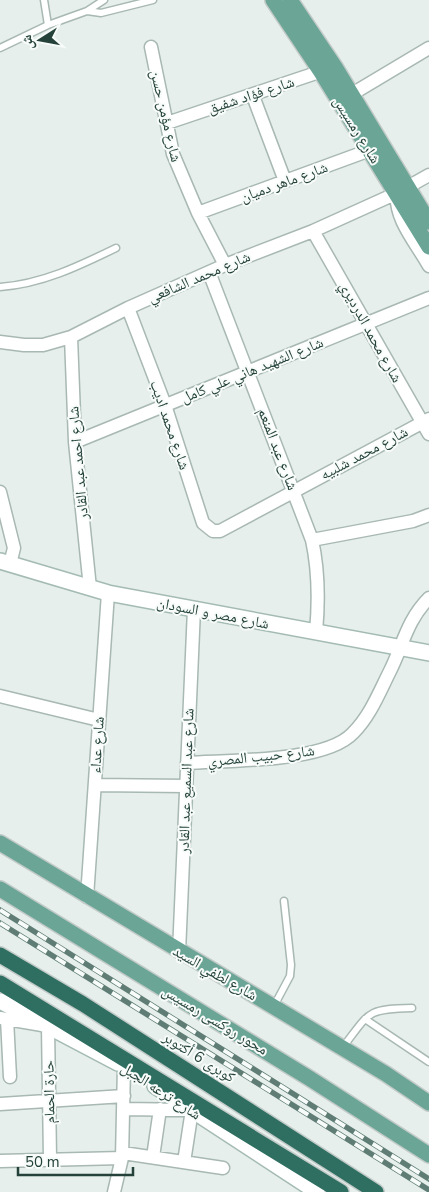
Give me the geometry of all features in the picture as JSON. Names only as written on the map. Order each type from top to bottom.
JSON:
[{"type":"highway","name":"كوبرى 6 أكتوبر","points":[[0,956],[84,1004],[376,1192]]},
{"type":"highway","points":[[0,983],[341,1192]]},
{"type":"main road","name":"شارع رمسيس","points":[[274,0],[328,70],[352,94],[402,190]]},
{"type":"main road","name":"شارع رمسيس","points":[[293,1],[370,150],[429,222]]},
{"type":"main road","points":[[402,190],[429,248]]},
{"type":"main road","name":"شارع مصر و السودان","points":[[5,562],[108,593],[429,653]]},
{"type":"main road","name":"شارع لطفي السيد","points":[[0,843],[429,1102]]},
{"type":"main road","name":"محور روكسى رمسيس","points":[[0,889],[309,1078],[429,1155]]},
{"type":"main road","name":"شارع ترعه الجبل","points":[[0,1000],[124,1066],[316,1192]]},
{"type":"street","name":"شارع مؤمن حسن","points":[[151,47],[173,154],[198,213],[225,265]]},
{"type":"street","points":[[352,94],[429,48]]},
{"type":"street","name":"شارع فؤاد شفيق","points":[[167,123],[328,70]]},
{"type":"street","points":[[253,96],[285,181]]},
{"type":"street","name":"شارع ماهر دميان","points":[[198,213],[370,150]]},
{"type":"street","name":"شارع محمد الشافعي","points":[[0,342],[24,346],[43,345],[71,338],[128,308],[225,265],[313,231],[402,190],[429,175]]},
{"type":"street","name":"شارع رمسيس","points":[[402,190],[396,206],[429,266]]},
{"type":"street","name":"شارع محمد الدرديري","points":[[313,231],[366,324],[425,421],[429,434]]},
{"type":"street","name":"شارع عبد المنعم","points":[[209,272],[312,540],[318,569],[320,597],[316,632]]},
{"type":"street","name":"شارع الشهيد هاني علي كامل","points":[[75,442],[429,298]]},
{"type":"street","name":"شارع محمد اديب","points":[[128,308],[165,405],[203,523],[207,528],[220,531]]},
{"type":"street","name":"شارع احمد عبد القادر","points":[[71,338],[75,442],[90,588]]},
{"type":"street","name":"شارع محمد شلبيه","points":[[220,531],[425,421]]},
{"type":"street","points":[[0,492],[14,548],[5,562]]},
{"type":"street","points":[[312,540],[412,521],[429,515]]},
{"type":"street","name":"شارع عداء","points":[[87,897],[108,593]]},
{"type":"street","name":"شارع حبيب المصري","points":[[187,763],[304,754],[329,749],[352,735],[368,714],[401,648],[408,624],[429,598]]},
{"type":"street","name":"شارع عبد السميع عبد القادر","points":[[179,952],[194,609]]},
{"type":"street","points":[[0,696],[99,720]]},
{"type":"street","points":[[95,785],[186,786]]},
{"type":"street","points":[[10,1077],[4,1018],[48,1026]]},
{"type":"street","name":"حارة الحمام","points":[[48,1026],[50,1159]]},
{"type":"street","points":[[114,1192],[123,1156],[124,1066]]},
{"type":"street","points":[[0,1104],[49,1101],[124,1102],[160,1109],[192,1110],[184,1162]]},
{"type":"street","points":[[153,1157],[160,1109]]},
{"type":"street","points":[[0,1161],[123,1156],[153,1157],[223,1168]]},
{"type":"lane","points":[[44,0],[48,25]]},
{"type":"lane","points":[[0,48],[48,25],[87,11],[104,0]]},
{"type":"lane","points":[[87,11],[100,13],[153,0]]},
{"type":"lane","points":[[0,287],[37,282],[79,266],[116,248]]},
{"type":"lane","points":[[273,1007],[285,987],[290,971],[284,901]]},
{"type":"lane","points":[[342,1048],[365,1019],[376,1010],[412,1008]]},
{"type":"lane","points":[[365,1019],[429,1062]]},
{"type":"railway","points":[[0,910],[429,1179]]},
{"type":"railway","points":[[0,923],[429,1190]]}]
